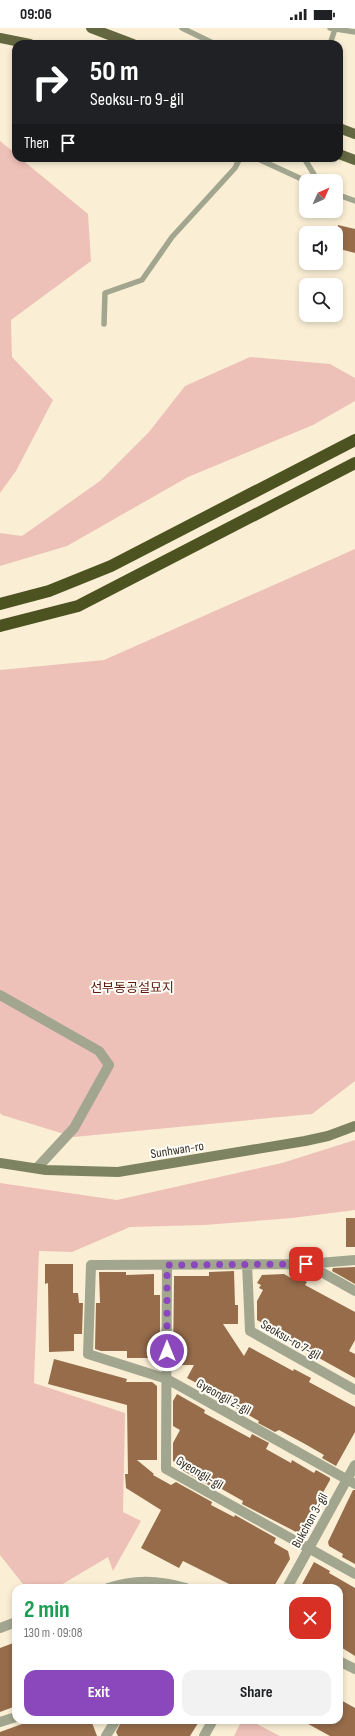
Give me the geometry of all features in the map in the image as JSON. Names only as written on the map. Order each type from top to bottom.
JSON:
[{"type":"highway","points":[[0,604],[49,591],[111,566],[354,440]]},
{"type":"highway","points":[[0,626],[78,606],[355,464]]},
{"type":"main road","points":[[91,28],[123,40]]},
{"type":"main road","points":[[0,38],[12,41]]},
{"type":"main road","points":[[343,130],[355,134]]},
{"type":"main road","points":[[343,156],[355,160]]},
{"type":"main road","name":"Sunhwan-ro","points":[[0,1163],[75,1172],[118,1172],[328,1136],[355,1126]]},
{"type":"street","points":[[0,995],[99,1051],[109,1065],[74,1128],[37,1168]]},
{"type":"street","points":[[167,1265],[306,1264],[355,1260]]},
{"type":"street","name":"Seoksu-ro 7-gil","points":[[247,1264],[250,1331],[355,1390]]},
{"type":"street","points":[[306,1264],[355,1291]]},
{"type":"street","name":"Gyeongil 2-gil","points":[[167,1265],[91,1265],[88,1354],[167,1379],[351,1482]]},
{"type":"street","name":"Gyeongil-gil","points":[[167,1265],[166,1469],[355,1574]]},
{"type":"street","name":"Bukchon 3-gil","points":[[289,1584],[309,1549],[351,1482],[355,1465]]},
{"type":"street","points":[[119,1584],[125,1582],[166,1582],[173,1584]]},
{"type":"street","points":[[0,1628],[12,1624]]},
{"type":"street","points":[[343,1663],[355,1669]]},
{"type":"street","points":[[0,1722],[12,1718]]},
{"type":"street","points":[[106,1736],[114,1724]]},
{"type":"street","points":[[204,1736],[211,1724]]},
{"type":"lane","points":[[182,28],[207,40]]},
{"type":"lane","points":[[331,40],[333,28],[355,32]]},
{"type":"lane","points":[[104,324],[105,294],[142,280],[172,237],[235,168],[238,162]]},
{"type":"lane","points":[[265,162],[299,178]]},
{"type":"lane","points":[[306,162],[314,174]]},
{"type":"lane","points":[[343,197],[355,201]]},
{"type":"green space","points":[[0,141],[12,151],[12,162],[25,162],[88,214],[91,261],[11,320],[12,357],[53,400],[16,471],[0,493]]},
{"type":"green space","points":[[250,357],[330,364],[355,378],[355,401],[313,425],[188,477],[67,546],[0,566],[0,533],[22,536],[100,481],[149,432],[185,386]]},
{"type":"green space","name":"선부동공설묘지","points":[[355,549],[355,1081],[312,1114],[74,1137],[2,1115],[0,1113],[0,670],[104,660]]},
{"type":"green space","points":[[355,1140],[355,1210],[292,1218],[205,1225],[130,1227],[72,1252],[39,1251],[34,1383],[125,1413],[123,1512],[141,1521],[113,1571],[108,1557],[63,1584],[23,1584],[0,1555],[0,1183],[117,1200],[282,1163]]},
{"type":"green space","points":[[240,1724],[257,1724],[280,1736],[234,1736]]},
{"type":"building","points":[[343,226],[355,229],[355,253],[343,250]]},
{"type":"building","points":[[346,1218],[355,1218],[355,1247],[346,1247]]},
{"type":"building","points":[[45,1264],[73,1264],[73,1293],[78,1293],[79,1303],[83,1303],[82,1334],[74,1334],[74,1351],[49,1352],[48,1283],[45,1284]]},
{"type":"building","points":[[355,1267],[355,1284],[332,1271],[333,1268]]},
{"type":"building","points":[[234,1271],[235,1305],[238,1305],[238,1324],[223,1324],[244,1356],[249,1347],[293,1371],[294,1369],[311,1378],[309,1382],[355,1407],[355,1432],[336,1466],[322,1458],[324,1455],[279,1430],[275,1432],[258,1423],[259,1421],[220,1399],[221,1396],[187,1378],[194,1365],[173,1365],[174,1276],[209,1276],[209,1272]]},
{"type":"building","points":[[99,1272],[126,1272],[126,1275],[154,1274],[154,1295],[160,1295],[160,1358],[127,1358],[127,1351],[101,1351],[95,1349],[96,1303],[100,1303]]},
{"type":"building","points":[[284,1274],[291,1278],[293,1274],[307,1282],[305,1285],[355,1312],[355,1340],[349,1351],[355,1354],[355,1378],[265,1328],[266,1325],[257,1320],[257,1301],[263,1290],[259,1288],[261,1285],[257,1283],[262,1275]]},
{"type":"building","points":[[54,1359],[127,1379],[126,1382],[152,1382],[157,1386],[157,1460],[137,1460],[154,1474],[153,1475],[171,1485],[176,1482],[212,1502],[211,1505],[234,1517],[235,1515],[276,1538],[274,1543],[288,1551],[290,1559],[275,1584],[229,1584],[183,1561],[179,1568],[141,1548],[161,1510],[126,1488],[125,1474],[128,1474],[127,1405],[48,1384]]},
{"type":"building","points":[[177,1394],[205,1410],[204,1413],[250,1438],[252,1434],[269,1443],[266,1449],[291,1463],[292,1460],[314,1473],[316,1470],[330,1478],[300,1534],[242,1504],[243,1501],[220,1488],[219,1491],[182,1470],[184,1467],[173,1461],[173,1443],[180,1430],[173,1426],[173,1401]]},
{"type":"building","points":[[353,1490],[355,1490],[355,1564],[342,1557],[343,1554],[329,1546],[328,1542]]},
{"type":"building","points":[[314,1562],[330,1571],[329,1573],[355,1588],[355,1656],[343,1648],[343,1584],[302,1584]]},
{"type":"building","points":[[12,1644],[12,1708],[0,1712],[0,1648]]},
{"type":"building","points":[[343,1701],[355,1708],[355,1736],[330,1736],[308,1724],[343,1724]]},
{"type":"building","points":[[22,1724],[92,1724],[97,1736],[0,1736],[0,1732]]},
{"type":"building","points":[[120,1724],[198,1724],[190,1736],[118,1736],[116,1732]]},
{"type":"route","points":[[167,1351],[167,1265],[306,1264]]}]
